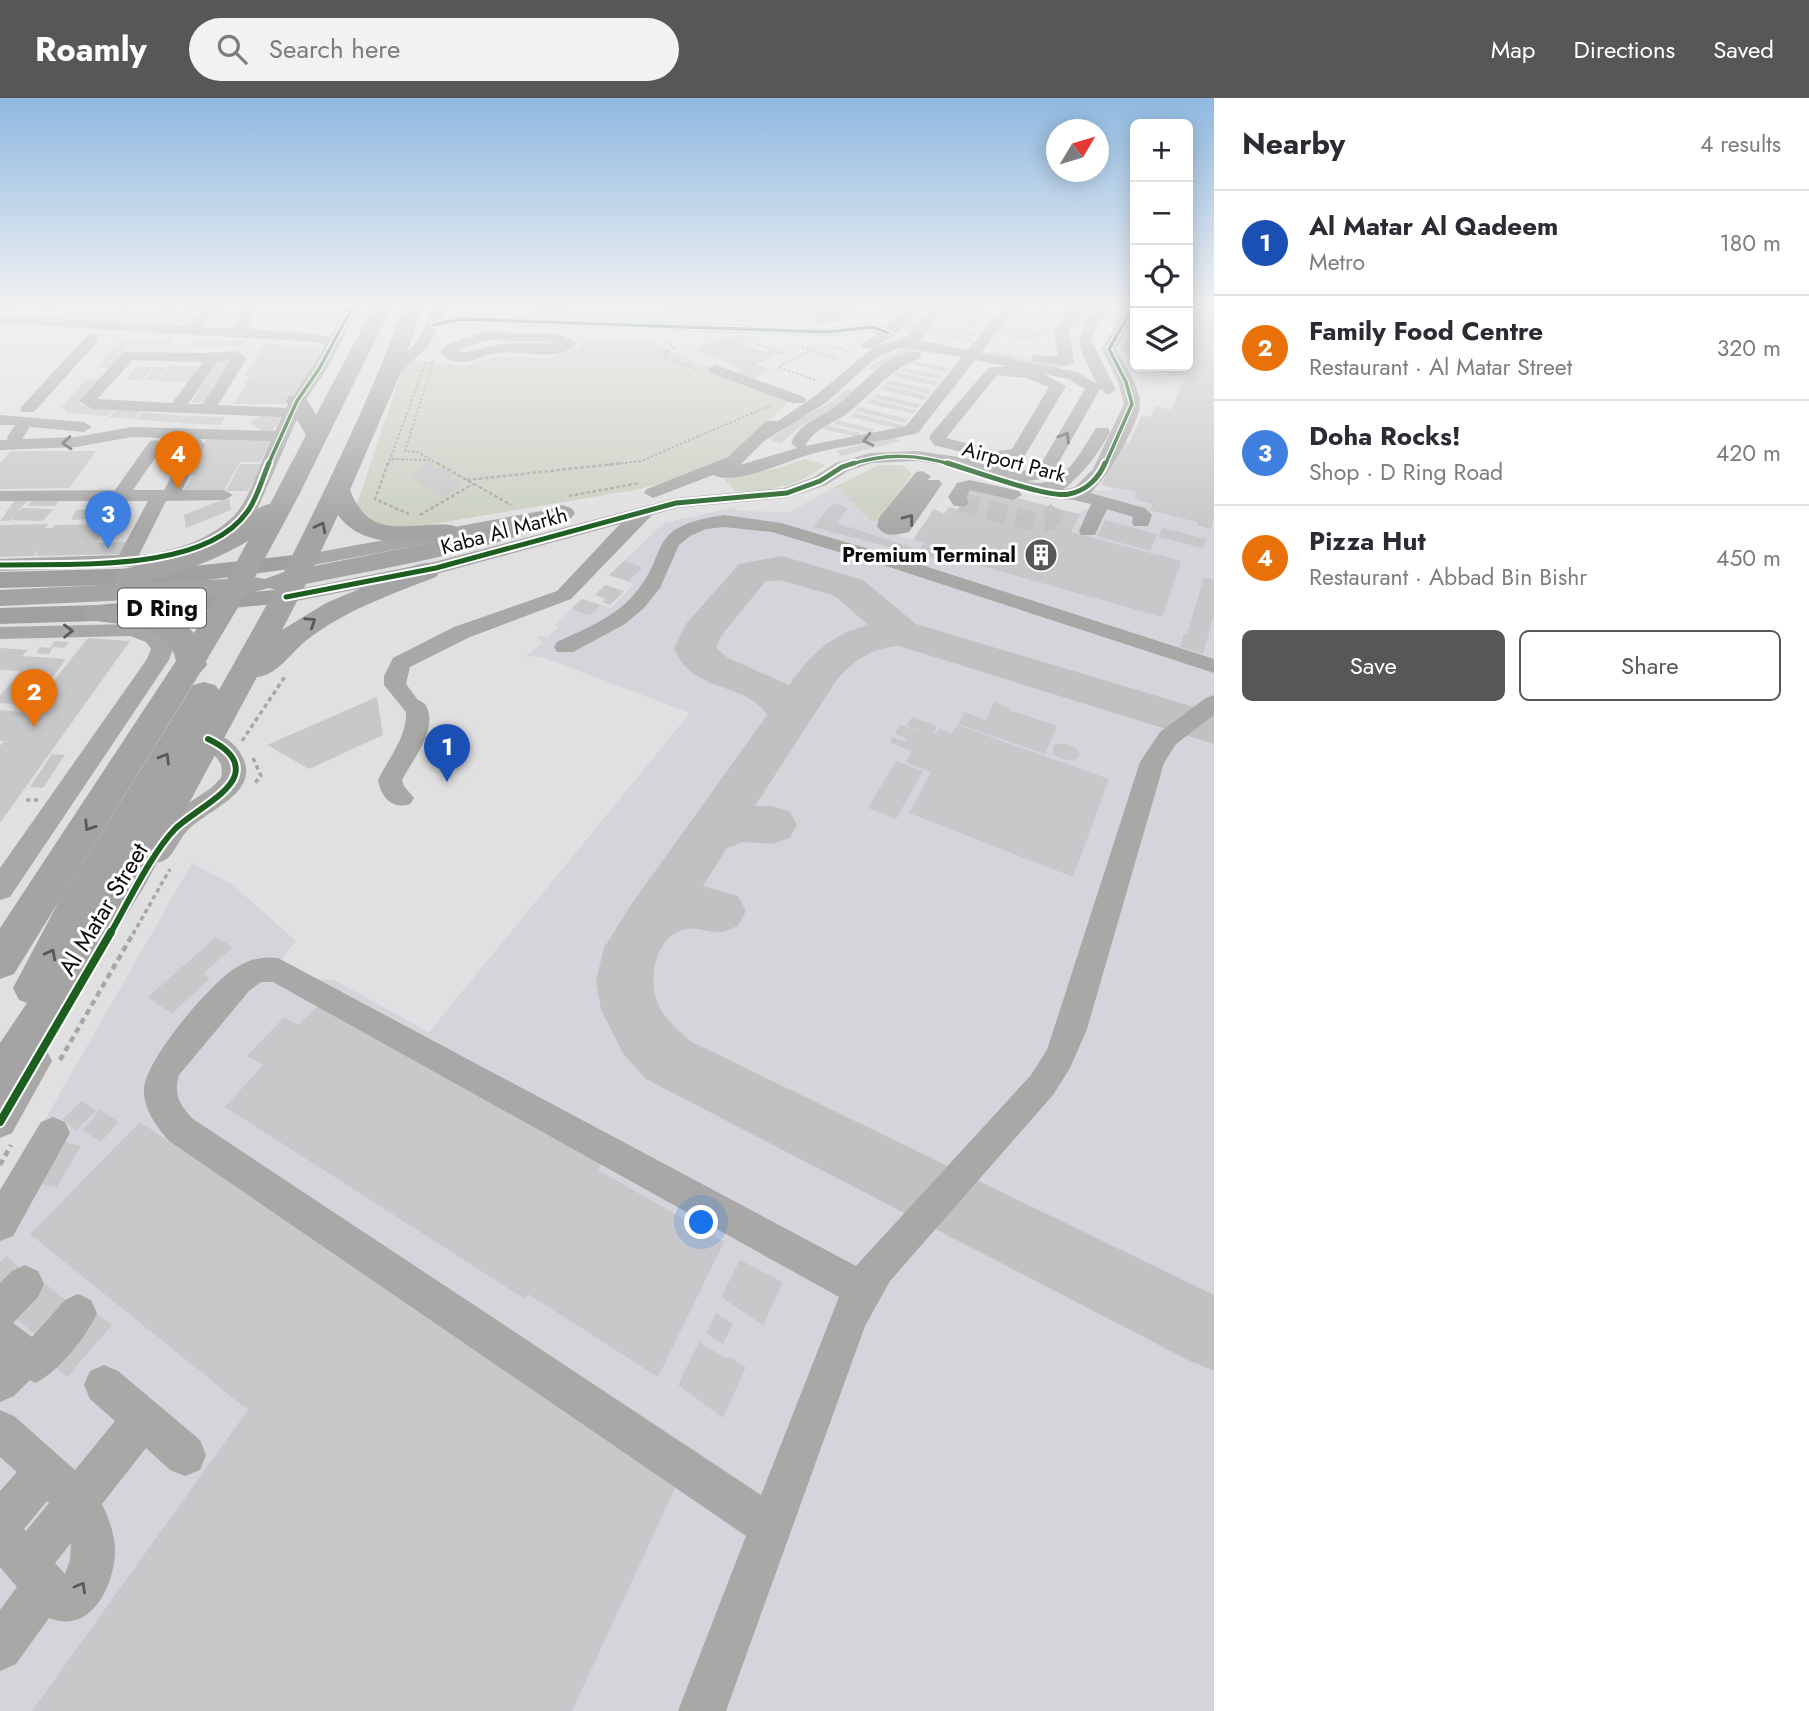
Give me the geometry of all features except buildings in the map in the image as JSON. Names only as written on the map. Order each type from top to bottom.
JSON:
[{"type":"highway","name":"Al Matar Street","points":[[0,1081],[132,875],[224,741],[227,703],[265,583],[288,493],[346,379]]},
{"type":"highway","points":[[0,1060],[72,915],[265,583],[348,410],[357,379]]},
{"type":"highway","name":"Al Matar Street","points":[[0,962],[175,662],[265,583],[339,493],[388,379]]},
{"type":"highway","points":[[295,407],[317,435]]},
{"type":"highway","points":[[125,567],[194,559],[223,547],[249,530],[288,493]]},
{"type":"highway","points":[[339,493],[352,517],[370,528],[395,532],[469,532]]},
{"type":"highway","points":[[0,597],[265,583],[453,547],[566,507]]},
{"type":"highway","points":[[227,703],[274,651],[302,627],[344,603],[436,568]]},
{"type":"highway","points":[[97,613],[152,622],[175,631],[186,642],[175,662]]},
{"type":"main road","name":"D Ring","points":[[0,580],[125,567],[265,583]]},
{"type":"main road","name":"D Ring","points":[[0,615],[97,613],[265,583]]},
{"type":"street","points":[[3,449],[55,379]]},
{"type":"street","points":[[106,379],[88,402],[207,410],[295,407]]},
{"type":"street","points":[[176,409],[198,379]]},
{"type":"street","points":[[207,410],[226,379]]},
{"type":"street","points":[[0,565],[152,560],[193,549],[229,530],[247,512],[295,407],[311,379]]},
{"type":"street","points":[[735,379],[798,400]]},
{"type":"street","points":[[761,437],[764,431],[823,379]]},
{"type":"street","points":[[707,473],[734,461],[761,437],[821,399],[831,379]]},
{"type":"street","points":[[855,379],[869,387]]},
{"type":"street","points":[[795,453],[802,434],[807,429],[843,410],[875,379]]},
{"type":"street","points":[[908,431],[915,427],[954,379]]},
{"type":"street","points":[[982,381],[937,438],[943,443],[998,456],[1018,453],[1059,388],[1053,382],[1041,379]]},
{"type":"street","name":"Airport Park","points":[[945,462],[972,464],[1019,476],[1037,475],[1047,469],[1092,391],[1088,383],[1081,379]]},
{"type":"street","points":[[1072,474],[1070,463],[1108,389],[1103,379]]},
{"type":"street","points":[[1024,486],[1039,488],[1063,484],[1088,456],[1119,401],[1114,379]]},
{"type":"street","name":"Airport Park","points":[[730,499],[788,493],[820,481],[842,467],[870,458],[918,456],[1024,486],[1065,501],[1100,475],[1132,404],[1125,379]]},
{"type":"street","points":[[0,420],[20,420],[26,416],[130,435],[197,443],[125,567]]},
{"type":"street","points":[[707,473],[758,467],[795,453],[908,431],[932,431],[947,425]]},
{"type":"street","points":[[3,449],[130,435],[283,436]]},
{"type":"street","points":[[130,435],[123,444],[196,448]]},
{"type":"street","points":[[121,495],[156,445]]},
{"type":"street","points":[[918,456],[927,480],[959,498],[965,486],[978,485],[1065,501],[1110,504],[1147,523]]},
{"type":"street","points":[[707,473],[730,499]]},
{"type":"street","name":"Kaba Al Markh","points":[[601,504],[642,496],[707,473]]},
{"type":"street","points":[[0,496],[224,495]]},
{"type":"street","name":"Kaba Al Markh","points":[[265,583],[436,568],[652,508],[690,501],[730,499]]},
{"type":"street","points":[[1088,531],[1110,504]]},
{"type":"street","name":"Kaba Al Markh","points":[[265,583],[566,507]]},
{"type":"street","points":[[401,798],[392,790],[390,780],[416,729],[419,715],[417,709],[409,704],[395,685],[395,677],[401,663],[462,632],[564,595],[631,523],[652,508]]},
{"type":"street","points":[[565,647],[618,620],[636,604],[650,588],[671,542],[684,531],[702,524],[724,521],[786,531],[899,564],[1214,666]]},
{"type":"street","points":[[548,538],[580,544],[590,550],[597,560]]},
{"type":"street","points":[[0,633],[138,631],[158,640],[162,649],[175,662]]},
{"type":"street","name":"Al Matar Street","points":[[4,876],[175,662]]},
{"type":"street","points":[[702,1711],[848,1319],[862,1290],[877,1269],[1042,1085],[1059,1058],[1071,1030],[1152,762],[1168,738],[1214,703]]},
{"type":"street","name":"Al Matar Street","points":[[7,1131],[172,832],[184,818],[219,795],[230,783],[235,769],[222,746],[224,741]]},
{"type":"street","points":[[772,1528],[181,1130],[167,1117],[160,1100],[160,1080],[168,1061],[238,982],[257,971],[278,970],[862,1290]]},
{"type":"street","points":[[0,1223],[53,1133]]},
{"type":"street","points":[[9,1359],[35,1363],[78,1313]]},
{"type":"street","points":[[104,1385],[185,1455]]},
{"type":"street","points":[[0,1648],[24,1562],[143,1419]]},
{"type":"street","points":[[0,1430],[75,1503],[87,1518],[90,1531],[91,1568],[83,1589],[71,1600],[59,1600],[24,1562]]},
{"type":"street","points":[[0,1524],[45,1471]]},
{"type":"path","points":[[420,379],[375,499],[428,522]]},
{"type":"path","points":[[427,379],[405,451],[417,452],[511,506],[499,508]]},
{"type":"path","points":[[467,480],[641,461],[768,406],[772,401]]},
{"type":"path","points":[[410,408],[418,407]]},
{"type":"path","points":[[392,459],[431,460]]},
{"type":"path","points":[[566,507],[648,481]]},
{"type":"path","points":[[416,517],[473,484]]},
{"type":"path","points":[[224,741],[288,673]]},
{"type":"path","points":[[249,752],[257,762],[261,776],[253,786]]},
{"type":"path","points":[[55,1068],[173,863]]},
{"type":"path","points":[[0,1165],[7,1131]]},
{"type":"shaded area","points":[[399,379],[738,379],[789,401],[732,456],[684,477],[635,490],[396,530],[369,523],[357,504]]},
{"type":"shaded area","points":[[1184,379],[1214,379],[1214,1711],[0,1711],[0,1198],[192,863],[233,885],[296,941],[281,960],[312,978],[336,981],[429,1032],[690,713],[542,657],[526,656],[543,642],[536,638],[539,635],[547,638],[558,627],[555,625],[582,599],[611,608],[634,584],[609,575],[664,523],[730,508],[741,511],[790,512],[833,488],[845,491],[870,515],[868,519],[877,522],[881,530],[913,540],[934,509],[944,514],[949,507],[960,510],[962,507],[1080,514],[1083,509],[1092,511],[1097,502],[1087,495],[1089,490],[1110,491],[1111,488],[1101,485],[1122,441],[1129,443],[1142,415],[1151,417],[1156,406],[1172,410]]},
{"type":"shaded area","points":[[804,459],[825,465],[794,483],[771,489],[735,491],[724,479],[778,468]]},
{"type":"shaded area","points":[[878,465],[903,465],[912,474],[877,522],[867,519],[869,515],[861,513],[863,509],[853,507],[856,503],[842,495],[845,491],[833,488]]},
{"type":"taxiway","points":[[790,716],[783,702],[768,691],[713,668],[700,659],[695,648],[701,633],[753,572],[782,568],[849,588],[901,633]]},
{"type":"taxiway","points":[[790,716],[820,672],[846,648],[877,636],[901,633]]},
{"type":"taxiway","points":[[901,633],[1214,729]]},
{"type":"taxiway","points":[[650,921],[790,716]]},
{"type":"taxiway","points":[[709,835],[738,823],[772,825]]},
{"type":"taxiway","points":[[650,921],[683,908],[719,911]]},
{"type":"taxiway","points":[[650,921],[632,948],[625,980],[626,995],[636,1023],[668,1060],[1214,1334]]},
{"type":"tunnel","points":[[960,502],[1035,522],[1050,520],[1058,509]]},
{"type":"cycle path","points":[[0,565],[152,560],[193,549],[229,530],[247,512],[297,401],[312,379]]},
{"type":"cycle path","points":[[286,597],[436,568],[676,503],[787,493],[820,481],[842,467],[870,458],[898,455],[933,459],[1044,491],[1068,495],[1086,487],[1100,475],[1132,404],[1125,379]]},
{"type":"cycle path","points":[[0,1122],[167,839],[184,821],[225,790],[231,782],[235,774],[234,762],[219,744],[208,739]]},
{"type":"place","name":"Pizza Hut","points":[[178,489]]},
{"type":"place","name":"Doha Rocks!","points":[[108,549]]},
{"type":"place","name":"Premium Terminal","points":[[1041,555]]},
{"type":"place","name":"Family Food Centre","points":[[34,727]]},
{"type":"place","name":"Al Matar Al Qadeem","points":[[447,782]]}]
